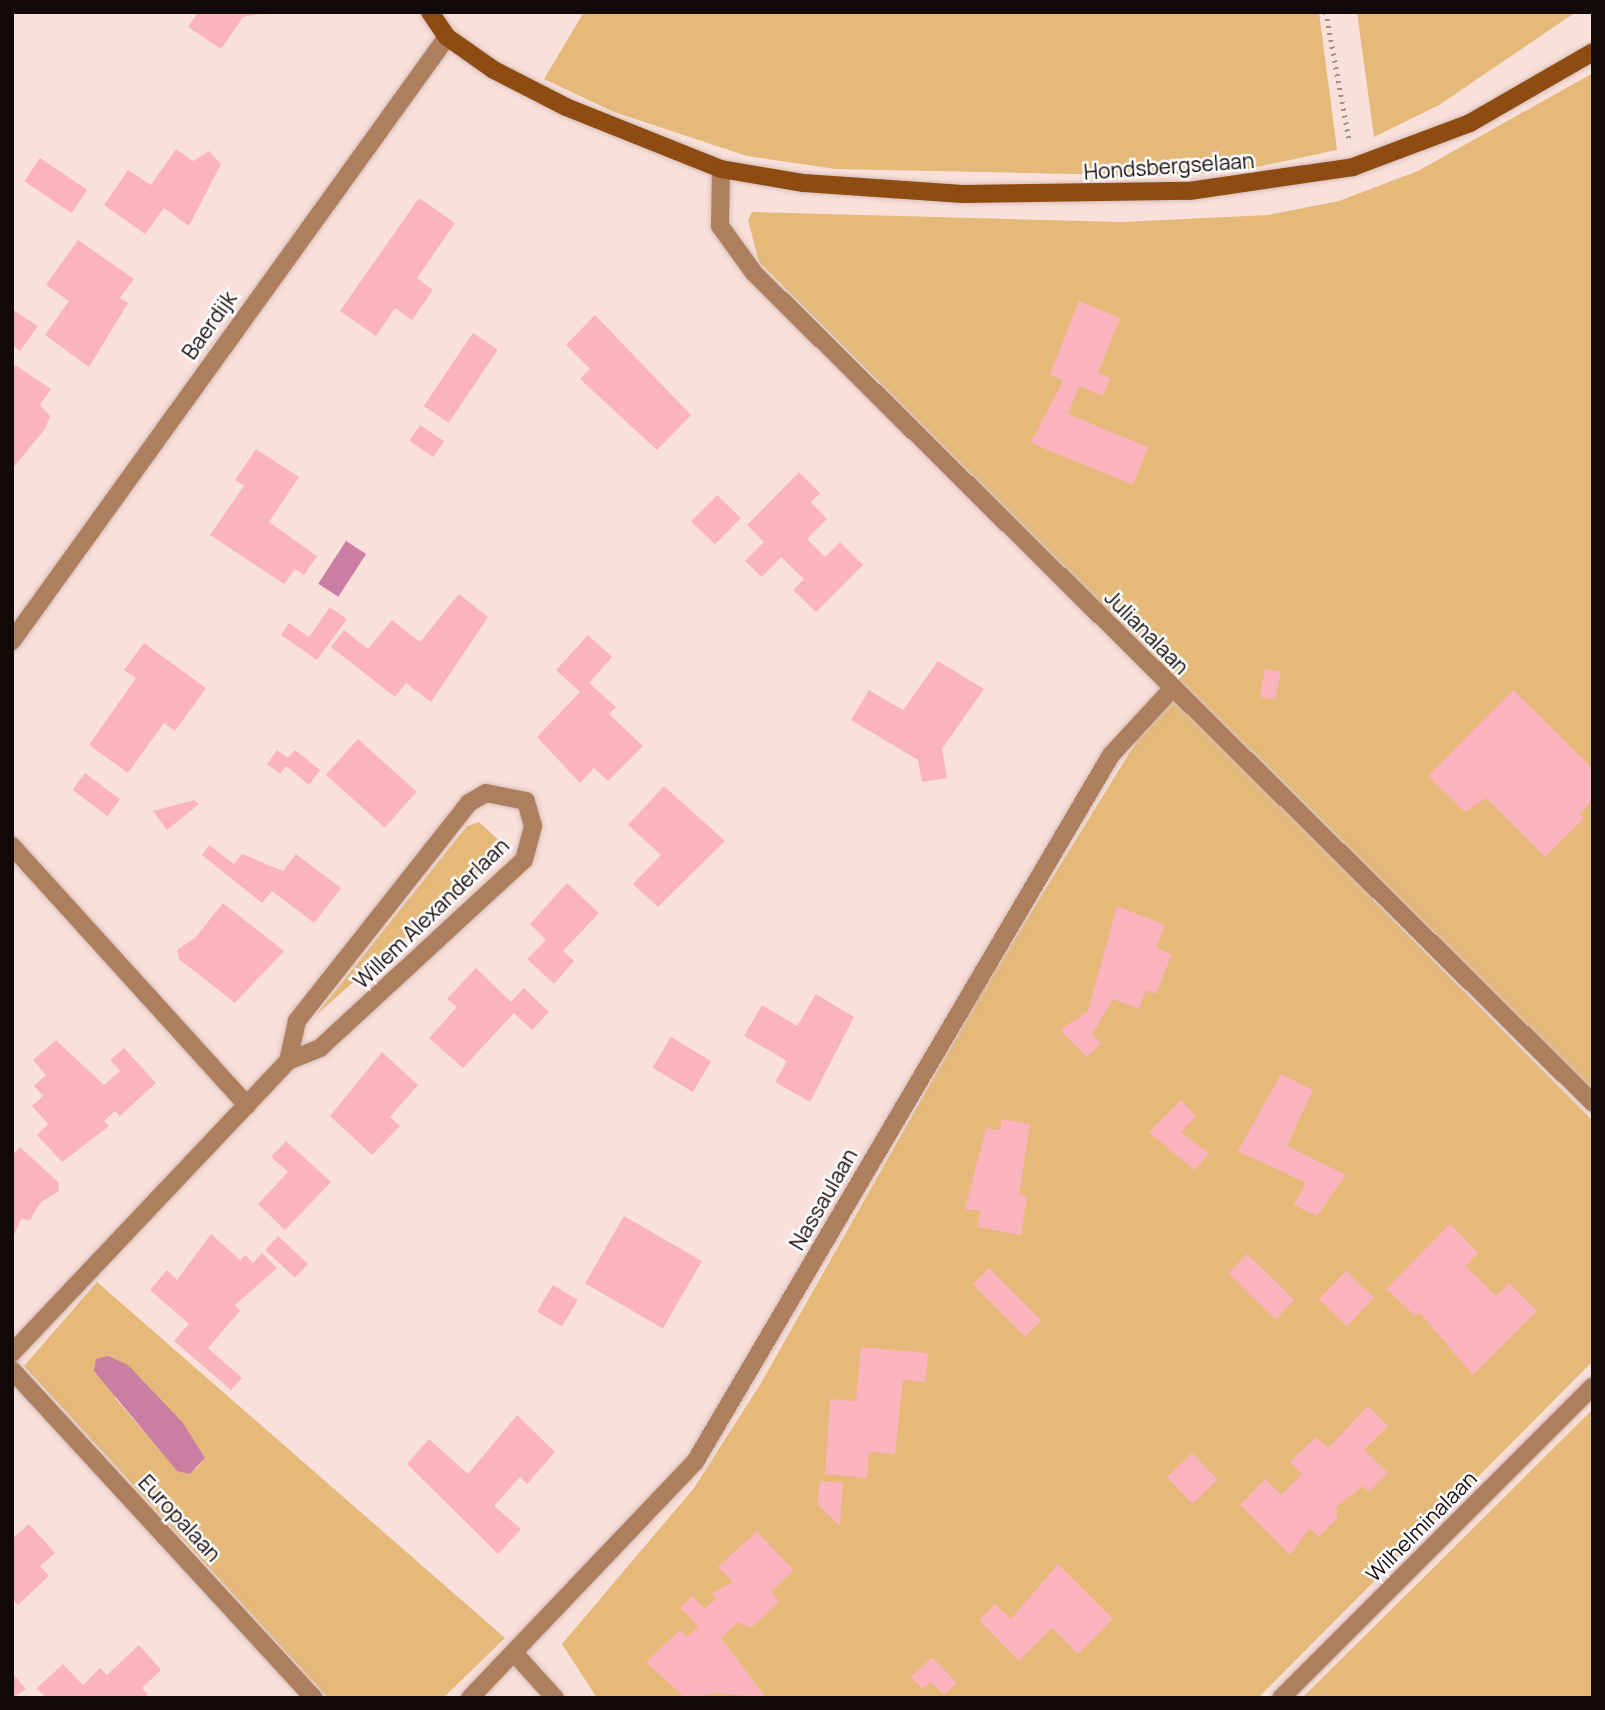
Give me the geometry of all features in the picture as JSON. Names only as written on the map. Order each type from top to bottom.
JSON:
[{"type":"street","points":[[430,12],[447,37]]},
{"type":"street","name":"Hondsbergselaan","points":[[447,37],[566,107],[721,169],[804,183],[936,193],[1098,195],[1237,186],[1353,167],[1470,123],[1593,52]]},
{"type":"street","name":"Baerdijk","points":[[12,641],[447,37]]},
{"type":"street","name":"Julianalaan","points":[[721,169],[720,226],[733,250],[1172,689],[1593,1103]]},
{"type":"street","name":"Nassaulaan","points":[[470,1698],[516,1655],[695,1462],[1111,755],[1172,689]]},
{"type":"street","name":"Willem Alexanderlaan","points":[[12,1353],[288,1061],[320,1048],[524,860],[533,826],[526,802],[486,793],[469,803],[296,1021],[288,1061]]},
{"type":"street","points":[[12,846],[247,1105]]},
{"type":"street","name":"Europalaan","points":[[12,1370],[314,1698]]},
{"type":"street","name":"Wilhelminalaan","points":[[1281,1698],[1593,1386]]},
{"type":"street","points":[[516,1655],[555,1698]]},
{"type":"path","points":[[1326,12],[1353,167]]},
{"type":"shaded area","points":[[584,12],[1319,12],[1337,150],[1243,170],[1172,176],[836,169],[747,156],[614,112],[544,79]]},
{"type":"shaded area","points":[[1357,12],[1576,12],[1439,105],[1374,137]]},
{"type":"shaded area","points":[[1593,73],[1593,1095],[759,262],[748,220],[752,212],[1122,222],[1268,215],[1339,201],[1418,171]]},
{"type":"shaded area","points":[[346,541],[366,554],[338,597],[318,584]]},
{"type":"shaded area","points":[[1167,692],[1593,1121],[1593,1361],[1258,1698],[597,1698],[562,1644],[694,1488],[761,1383],[982,992]]},
{"type":"shaded area","points":[[479,822],[503,844],[500,854],[316,1015],[467,826]]},
{"type":"shaded area","points":[[97,1282],[505,1638],[443,1698],[328,1698],[24,1366]],"holes":[[[127,1365],[205,1458],[196,1469],[177,1470],[115,1398]]]},
{"type":"shaded area","points":[[108,1356],[128,1365],[183,1423],[205,1458],[190,1474],[177,1471],[94,1371],[96,1359]]},
{"type":"shaded area","points":[[1593,1409],[1593,1698],[1302,1698],[1412,1589]]},
{"type":"building","points":[[198,12],[259,14],[243,17],[221,49],[188,27]]},
{"type":"building","points":[[176,149],[193,161],[209,151],[221,164],[189,226],[164,208],[145,234],[104,205],[128,170],[151,185]]},
{"type":"building","points":[[40,158],[87,190],[72,213],[24,181]]},
{"type":"building","points":[[419,198],[455,223],[417,278],[433,290],[412,320],[395,308],[376,336],[340,311]]},
{"type":"building","points":[[78,240],[134,279],[120,298],[128,303],[89,367],[45,335],[69,301],[46,285]]},
{"type":"building","points":[[1079,301],[1120,318],[1098,373],[1110,378],[1103,396],[1079,386],[1068,414],[1148,447],[1133,485],[1031,443],[1063,380],[1050,375]]},
{"type":"building","points":[[12,309],[38,326],[20,351],[12,345]]},
{"type":"building","points":[[595,315],[691,415],[657,450],[580,379],[590,369],[566,345]]},
{"type":"building","points":[[473,333],[498,350],[449,423],[424,406]]},
{"type":"building","points":[[12,363],[51,389],[40,405],[50,416],[45,429],[12,469]]},
{"type":"building","points":[[420,425],[444,441],[433,457],[409,441]]},
{"type":"building","points":[[256,449],[299,477],[269,522],[317,556],[304,575],[295,569],[284,584],[210,535],[244,486],[235,480]]},
{"type":"building","points":[[799,472],[820,493],[811,502],[827,519],[807,539],[825,557],[840,542],[863,565],[816,612],[793,590],[804,579],[781,557],[762,577],[745,561],[764,542],[747,525]]},
{"type":"building","points":[[717,495],[741,518],[715,545],[691,522]]},
{"type":"building","points":[[459,594],[488,617],[431,702],[406,683],[395,697],[331,647],[344,630],[368,649],[392,620],[420,642]]},
{"type":"building","points":[[330,607],[347,619],[317,660],[281,635],[289,623],[309,637]]},
{"type":"building","points":[[588,635],[612,657],[589,683],[616,707],[609,714],[643,746],[608,781],[594,768],[580,783],[537,737],[580,692],[556,670]]},
{"type":"building","points":[[144,643],[206,688],[175,731],[164,723],[128,773],[89,745],[136,678],[124,670]]},
{"type":"building","points":[[938,661],[984,689],[942,749],[947,778],[922,782],[918,760],[851,720],[869,690],[903,710]]},
{"type":"building","points":[[1265,669],[1281,672],[1275,700],[1260,696]]},
{"type":"building","points":[[1513,690],[1593,769],[1593,800],[1579,814],[1584,818],[1545,857],[1486,798],[1465,812],[1428,776]]},
{"type":"building","points":[[358,739],[417,792],[385,828],[326,775]]},
{"type":"building","points":[[277,750],[288,758],[295,750],[320,770],[309,785],[286,766],[280,774],[267,764]]},
{"type":"building","points":[[85,773],[120,799],[108,816],[72,790]]},
{"type":"building","points":[[664,786],[725,841],[658,907],[633,884],[661,855],[628,825]]},
{"type":"building","points":[[194,800],[199,804],[167,830],[153,811]]},
{"type":"building","points":[[209,845],[234,864],[242,854],[283,871],[296,854],[341,888],[314,923],[272,891],[262,903],[202,855]]},
{"type":"building","points":[[567,883],[599,913],[563,951],[574,961],[554,984],[527,959],[546,940],[530,924]]},
{"type":"building","points":[[223,903],[284,951],[235,1003],[179,959],[177,950],[195,938]]},
{"type":"building","points":[[1117,906],[1165,925],[1156,948],[1172,954],[1156,994],[1146,990],[1139,1009],[1113,999],[1092,1035],[1101,1043],[1087,1057],[1060,1030],[1088,1011]]},
{"type":"building","points":[[476,968],[511,1002],[524,988],[549,1012],[532,1030],[514,1013],[463,1068],[429,1038],[457,1007],[447,999]]},
{"type":"building","points":[[816,994],[854,1017],[810,1102],[775,1082],[787,1061],[744,1036],[762,1005],[797,1026]]},
{"type":"building","points":[[671,1037],[711,1061],[693,1092],[652,1068]]},
{"type":"building","points":[[56,1040],[104,1085],[120,1071],[110,1060],[124,1048],[156,1083],[120,1116],[115,1111],[104,1121],[109,1126],[62,1162],[37,1135],[48,1124],[32,1106],[43,1096],[34,1086],[46,1075],[33,1060]]},
{"type":"building","points":[[382,1052],[418,1085],[390,1117],[400,1126],[372,1155],[330,1116]]},
{"type":"building","points":[[1281,1074],[1313,1090],[1287,1146],[1346,1175],[1317,1216],[1294,1205],[1306,1183],[1238,1151]]},
{"type":"building","points":[[1181,1100],[1196,1116],[1181,1132],[1209,1154],[1194,1170],[1149,1132]]},
{"type":"building","points":[[1002,1119],[1030,1124],[1019,1195],[1027,1197],[1021,1235],[977,1227],[980,1211],[965,1209],[986,1128],[1000,1130]]},
{"type":"building","points":[[286,1141],[331,1182],[285,1230],[258,1204],[288,1172],[271,1157]]},
{"type":"building","points":[[20,1147],[58,1182],[59,1191],[41,1202],[30,1220],[21,1219],[12,1240],[12,1156]]},
{"type":"building","points":[[624,1216],[702,1261],[663,1329],[585,1284]]},
{"type":"building","points":[[1450,1224],[1478,1253],[1466,1266],[1496,1296],[1509,1283],[1537,1311],[1473,1375],[1419,1312],[1415,1316],[1386,1289]]},
{"type":"building","points":[[211,1234],[240,1260],[245,1255],[253,1263],[262,1253],[277,1268],[235,1305],[240,1311],[208,1348],[242,1378],[231,1390],[174,1341],[189,1324],[150,1290],[167,1270],[177,1280]]},
{"type":"building","points":[[278,1236],[308,1264],[295,1278],[265,1250]]},
{"type":"building","points":[[1247,1254],[1294,1300],[1276,1319],[1228,1273]]},
{"type":"building","points":[[989,1268],[1041,1320],[1025,1337],[973,1284]]},
{"type":"building","points":[[1346,1271],[1374,1298],[1347,1326],[1319,1299]]},
{"type":"building","points":[[553,1285],[578,1300],[562,1327],[537,1312]]},
{"type":"building","points":[[861,1347],[928,1353],[925,1382],[903,1380],[895,1454],[869,1452],[867,1478],[825,1474],[830,1399],[856,1401]]},
{"type":"building","points":[[1368,1406],[1388,1426],[1364,1450],[1388,1473],[1369,1492],[1363,1486],[1336,1507],[1338,1517],[1319,1537],[1310,1528],[1290,1555],[1240,1505],[1265,1479],[1281,1495],[1302,1474],[1290,1462],[1316,1437],[1328,1448]]},
{"type":"building","points":[[517,1415],[555,1452],[527,1484],[520,1477],[494,1506],[521,1529],[498,1554],[407,1464],[429,1439],[468,1474]]},
{"type":"building","points":[[1192,1453],[1218,1480],[1193,1504],[1167,1477]]},
{"type":"building","points":[[820,1481],[843,1483],[840,1526],[817,1504]]},
{"type":"building","points":[[29,1524],[55,1553],[40,1566],[49,1576],[18,1605],[12,1599],[12,1539]]},
{"type":"building","points":[[757,1531],[793,1570],[771,1592],[779,1601],[751,1628],[738,1622],[721,1638],[766,1698],[719,1693],[685,1698],[646,1662],[680,1630],[687,1637],[698,1627],[680,1607],[693,1596],[704,1609],[717,1598],[712,1593],[733,1582],[718,1567]]},
{"type":"building","points":[[1058,1564],[1113,1619],[1078,1654],[1052,1628],[1019,1661],[979,1620],[995,1604],[1011,1619]]},
{"type":"building","points":[[139,1645],[161,1670],[142,1688],[148,1694],[144,1698],[46,1698],[37,1688],[63,1664],[83,1685],[100,1668],[107,1675]]},
{"type":"building","points":[[932,1657],[957,1683],[944,1695],[931,1682],[922,1689],[911,1677]]},
{"type":"building","points":[[15,1676],[26,1689],[12,1698],[12,1678]]}]
